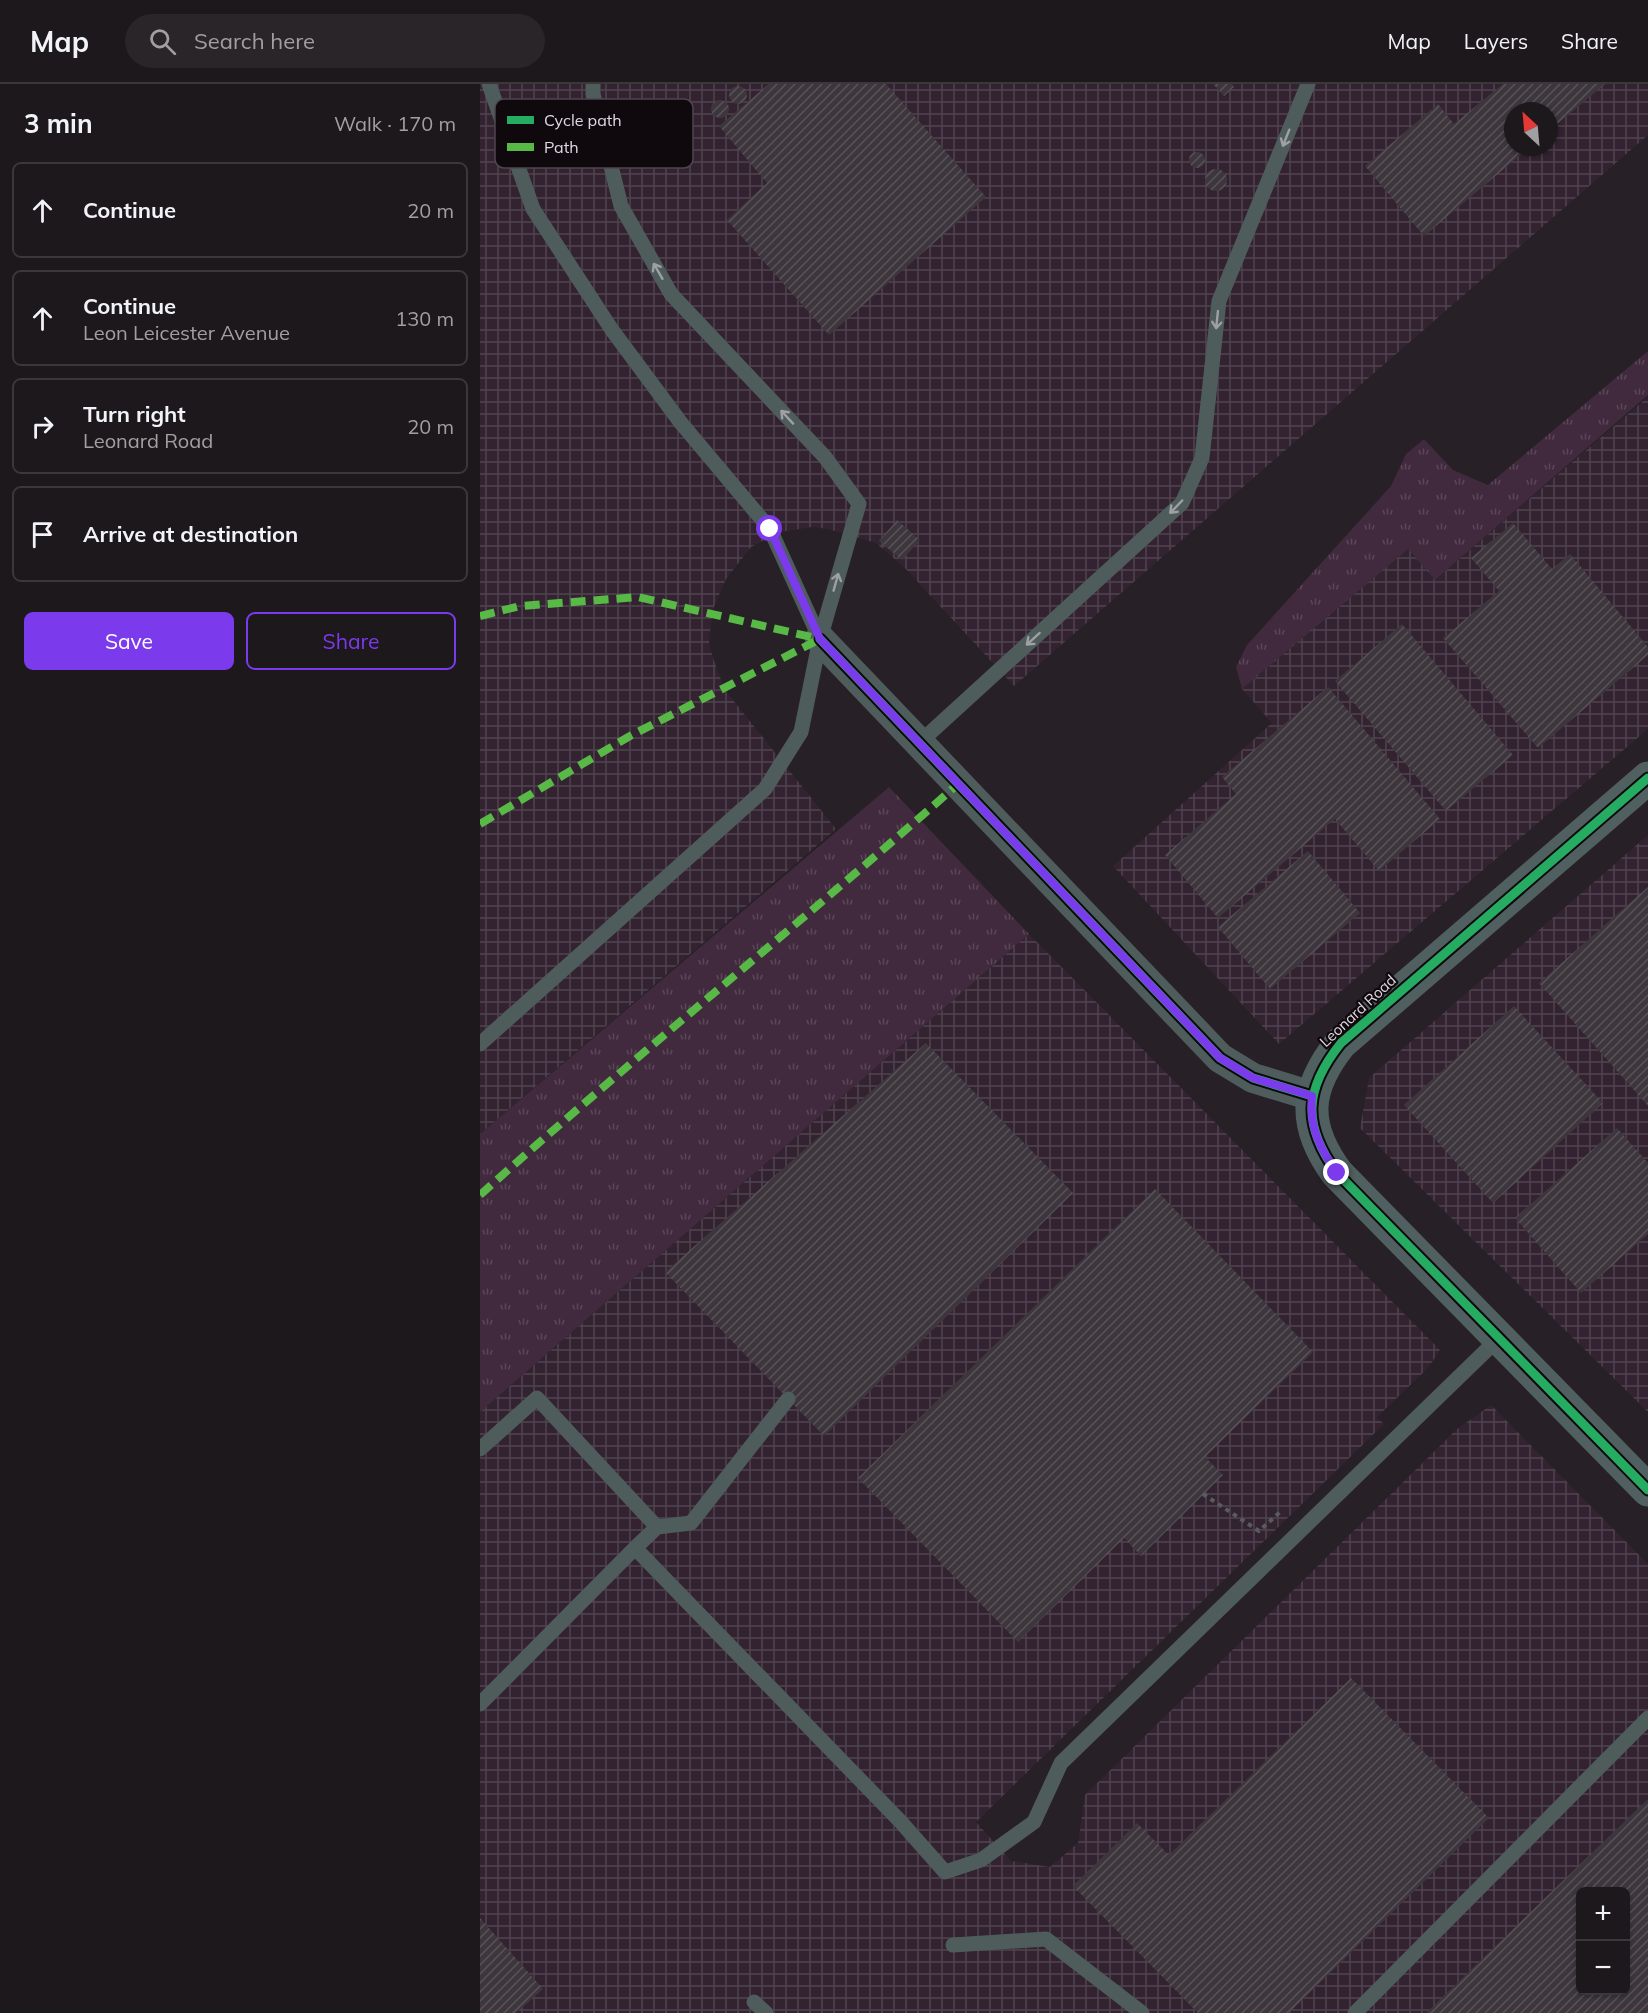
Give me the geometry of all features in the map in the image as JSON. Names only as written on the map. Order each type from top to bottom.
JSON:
[{"type":"street","points":[[820,639],[1220,1058],[1253,1078],[1312,1096]]},
{"type":"street","name":"Leonard Road","points":[[1648,778],[1341,1043],[1322,1068],[1312,1096],[1311,1108],[1316,1140],[1337,1173],[1648,1490]]},
{"type":"lane","points":[[489,84],[495,101]]},
{"type":"lane","points":[[593,84],[594,99]]},
{"type":"lane","points":[[919,743],[1182,503],[1202,458],[1219,301],[1308,84]]},
{"type":"lane","points":[[519,168],[533,209],[577,278],[681,423],[770,529],[820,639]]},
{"type":"lane","points":[[480,1044],[765,789],[801,732],[820,639],[859,504],[825,457],[671,294],[621,206],[612,168]]},
{"type":"lane","points":[[635,1548],[900,1821],[945,1872],[981,1860],[1034,1822],[1061,1763],[1499,1338]]},
{"type":"lane","points":[[480,1449],[537,1398],[657,1527]]},
{"type":"lane","points":[[480,1704],[657,1527],[691,1523],[788,1399]]},
{"type":"lane","points":[[1355,2013],[1648,1718]]},
{"type":"lane","points":[[953,1945],[1046,1939],[1142,2013]]},
{"type":"lane","points":[[754,2002],[766,2013]]},
{"type":"path","points":[[1203,1494],[1259,1531],[1285,1507]]},
{"type":"shaded area","points":[[480,84],[1648,84],[1648,135],[1014,686],[904,567],[876,543],[828,529],[812,527],[780,532],[751,547],[726,579],[713,609],[709,641],[725,690],[836,829],[480,1134]]},
{"type":"shaded area","points":[[1648,397],[1648,729],[1279,1044],[1113,866],[1272,723],[1242,689],[1408,548],[1435,580]]},
{"type":"shaded area","points":[[1648,835],[1648,1412],[1360,1128],[1369,1078]]},
{"type":"shaded area","points":[[1029,934],[1440,1350],[1428,1368],[1377,1417],[1384,1424],[976,1822],[1011,1861],[1050,1867],[1078,1843],[1085,1795],[1456,1430],[1491,1405],[1648,1564],[1648,2013],[480,2013],[480,1412]]},
{"type":"green space","points":[[1648,351],[1648,395],[1435,580],[1408,549],[1242,689],[1236,667],[1247,645],[1391,486],[1406,454],[1424,439],[1453,470],[1488,485]]},
{"type":"green space","points":[[889,787],[1029,934],[480,1412],[480,1134]]},
{"type":"building","points":[[769,84],[886,84],[986,197],[829,335],[727,220],[767,183],[719,126]]},
{"type":"building","points":[[1213,84],[1232,84],[1234,87],[1224,96]]},
{"type":"building","points":[[1503,84],[1605,84],[1558,123],[1558,102],[1504,102],[1504,156],[1519,156],[1424,236],[1365,166],[1438,104],[1454,124]]},
{"type":"building","points":[[734,86],[742,86],[747,91],[745,102],[734,104],[729,99],[729,91]]},
{"type":"building","points":[[716,100],[724,100],[729,105],[727,116],[716,118],[711,113],[711,105]]},
{"type":"building","points":[[1197,152],[1203,154],[1205,160],[1203,166],[1197,168],[1191,166],[1189,160],[1191,154]]},
{"type":"building","points":[[1216,169],[1224,172],[1227,180],[1224,188],[1216,191],[1208,188],[1205,180],[1208,172]]},
{"type":"building","points":[[897,520],[920,540],[902,560],[879,541]]},
{"type":"building","points":[[1513,523],[1552,569],[1570,554],[1648,647],[1648,655],[1538,748],[1443,638],[1499,591],[1471,558]]},
{"type":"building","points":[[1402,624],[1513,755],[1446,811],[1335,681]]},
{"type":"building","points":[[1328,687],[1440,819],[1379,871],[1335,819],[1218,918],[1165,855],[1236,794],[1222,777]]},
{"type":"building","points":[[1308,851],[1360,913],[1270,989],[1218,927]]},
{"type":"building","points":[[1648,887],[1648,1106],[1539,983]]},
{"type":"building","points":[[1514,1006],[1603,1103],[1493,1203],[1404,1105]]},
{"type":"building","points":[[926,1043],[1073,1193],[824,1436],[665,1272]]},
{"type":"building","points":[[1617,1128],[1648,1163],[1648,1234],[1581,1293],[1515,1218]]},
{"type":"building","points":[[1155,1189],[1313,1352],[1205,1457],[1223,1475],[1141,1556],[1124,1538],[1018,1642],[858,1478]]},
{"type":"building","points":[[1351,1678],[1489,1818],[1289,2013],[1198,2013],[1073,1886],[1137,1823],[1169,1855]]},
{"type":"building","points":[[1648,1799],[1648,2013],[1426,2013]]},
{"type":"building","points":[[480,1918],[543,1989],[516,2013],[480,2013]]},
{"type":"marked path","points":[[480,616],[520,606],[638,597],[820,639]]},
{"type":"marked path","points":[[480,824],[630,736],[820,639]]},
{"type":"marked path","points":[[480,1195],[958,784]]},
{"type":"cycle path","points":[[820,639],[1220,1058],[1253,1078],[1312,1096]]},
{"type":"cycle path","points":[[1648,778],[1341,1043],[1320,1076],[1314,1092],[1312,1107],[1313,1123],[1318,1139],[1337,1173],[1648,1490]]},
{"type":"route","points":[[770,529],[820,639],[1220,1058],[1253,1078],[1312,1096],[1311,1108],[1316,1140],[1337,1173]]}]
